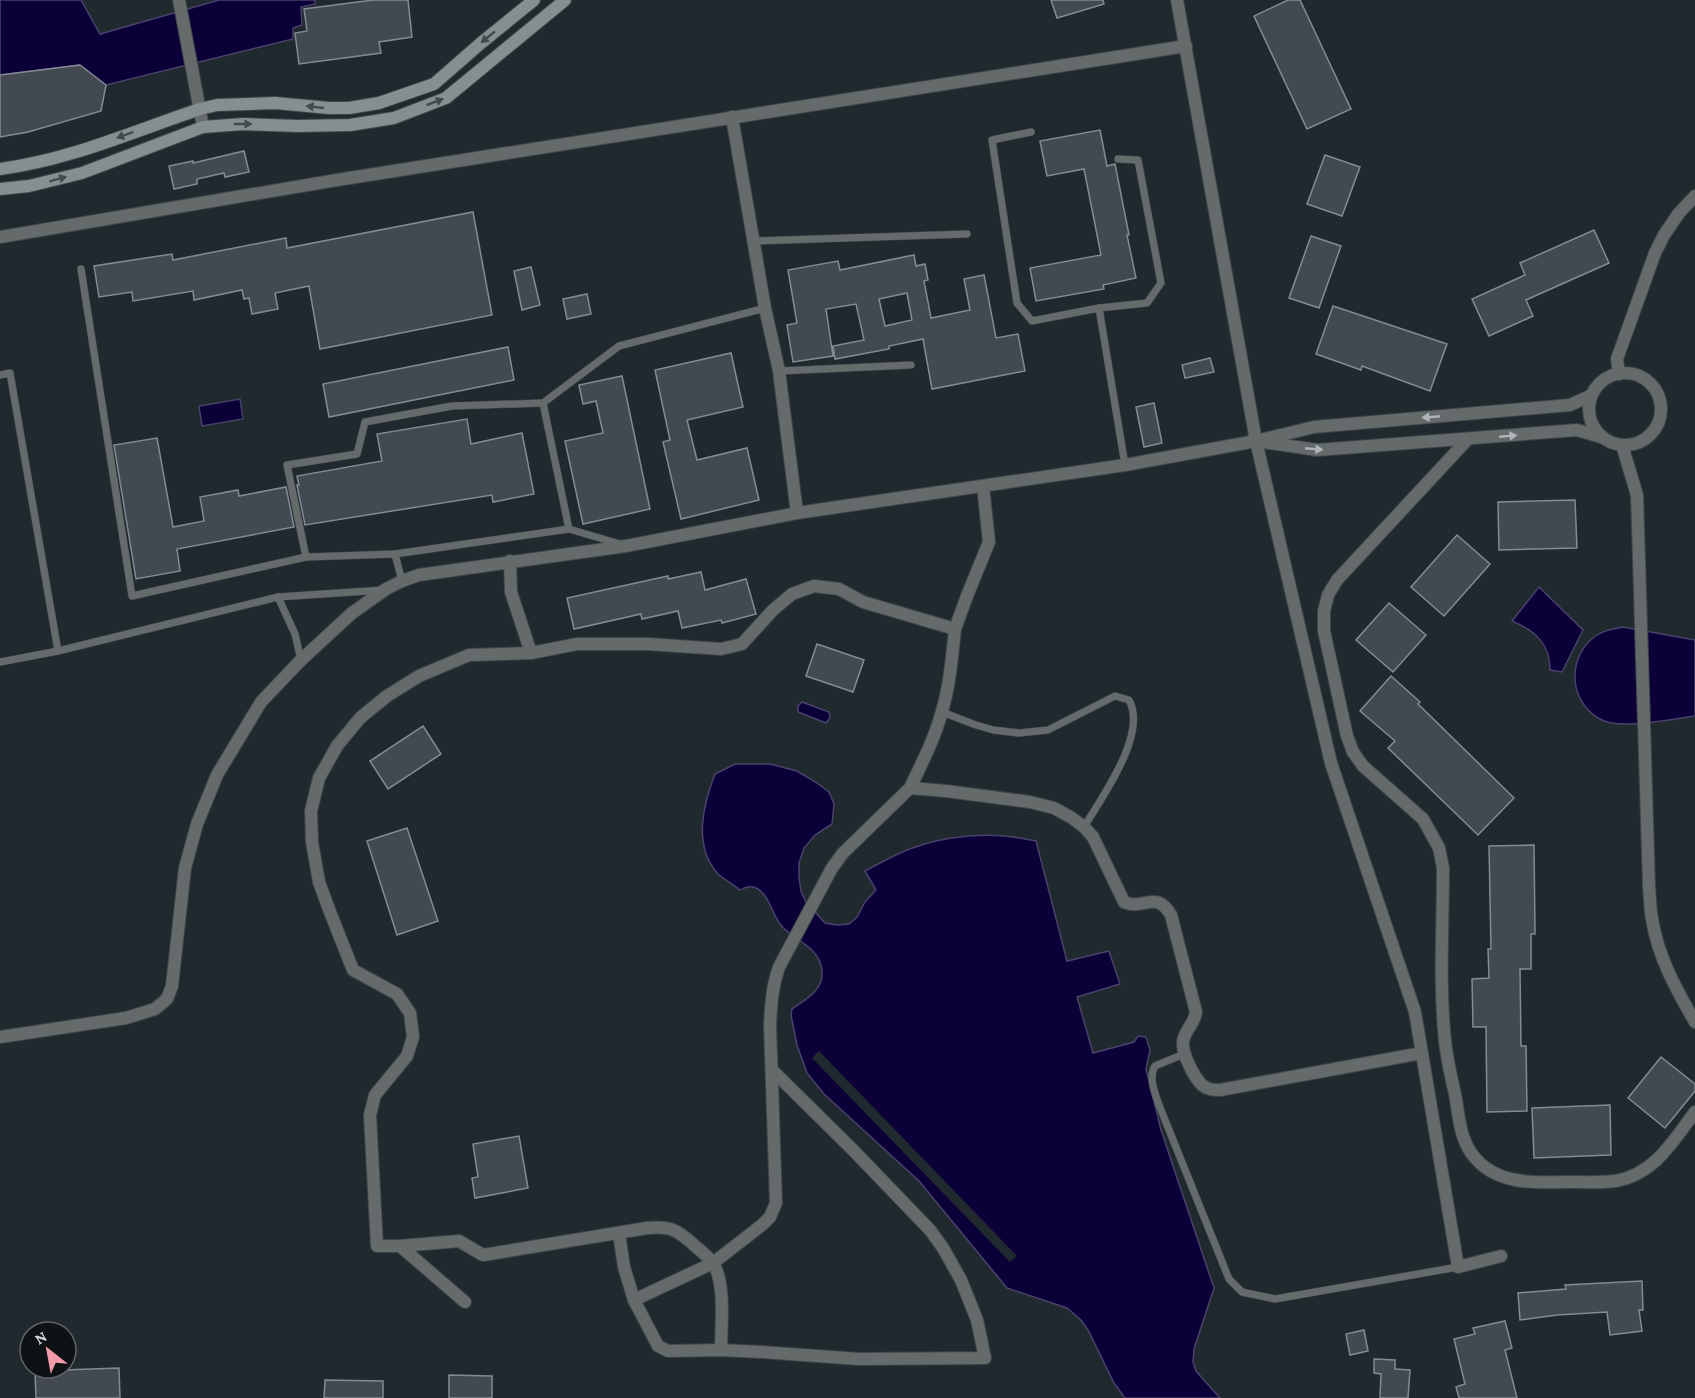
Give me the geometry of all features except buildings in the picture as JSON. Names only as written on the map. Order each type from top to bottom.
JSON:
[{"type":"street","points":[[179,0],[203,127]]},
{"type":"street","points":[[0,169],[29,165],[88,149],[217,105],[275,103],[349,108],[379,103],[434,84],[534,0]]},
{"type":"street","points":[[0,189],[29,186],[82,172],[203,127],[243,124],[350,125],[394,118],[446,98],[565,0]]},
{"type":"street","points":[[1178,0],[1256,441],[1331,763],[1415,1012],[1458,1267],[1501,1256]]},
{"type":"street","points":[[0,237],[349,178],[1186,45]]},
{"type":"street","points":[[732,117],[765,308],[779,371],[797,513]]},
{"type":"street","points":[[1619,374],[1617,359],[1655,253],[1678,213],[1695,196]]},
{"type":"street","points":[[1256,441],[1317,450],[1577,430],[1622,446],[1644,440],[1654,431],[1659,421],[1661,408],[1659,396],[1643,378],[1631,374],[1619,374],[1607,378],[1598,385],[1589,406],[1594,428],[1601,437]]},
{"type":"street","points":[[0,1037],[126,1018],[155,1010],[167,999],[172,986],[185,868],[197,824],[217,775],[261,702],[301,660],[352,613],[386,589],[402,581],[419,575],[626,546],[797,513],[1125,465],[1256,441],[1314,427],[1570,405],[1592,395]]},
{"type":"street","points":[[1467,440],[1337,580],[1328,595],[1324,611],[1324,631],[1347,735],[1353,752],[1363,766],[1423,819],[1439,848],[1443,868],[1442,996],[1445,1042],[1462,1134],[1477,1160],[1498,1175],[1530,1183],[1607,1182],[1630,1178],[1644,1171],[1659,1159],[1695,1112]]},
{"type":"street","points":[[1622,446],[1638,495],[1652,918],[1668,973],[1695,1022]]},
{"type":"street","points":[[634,1300],[713,1263],[770,1217],[776,1203],[771,997],[779,967],[832,868],[843,853],[910,788],[927,753],[948,688],[956,629],[989,542],[983,486]]},
{"type":"street","points":[[510,561],[511,592],[531,653]]},
{"type":"street","points":[[721,1350],[720,1284],[713,1263],[679,1232],[670,1227],[647,1228],[483,1255],[459,1241],[377,1246],[370,1115],[375,1095],[407,1056],[413,1036],[410,1013],[397,994],[353,970],[319,882],[312,842],[311,811],[319,778],[337,746],[360,718],[387,696],[419,676],[469,655],[531,653],[577,644],[648,644],[721,649],[742,644],[773,610],[792,594],[814,586],[839,589],[863,602],[956,629]]},
{"type":"street","points":[[910,788],[1030,802],[1054,808],[1072,818],[1094,837],[1124,902],[1131,904],[1158,902],[1165,906],[1171,915],[1196,1012],[1183,1042],[1184,1054],[1203,1086],[1210,1090],[1422,1053]]},
{"type":"street","points":[[619,1233],[624,1267],[634,1300],[658,1346],[668,1351],[721,1350],[859,1359],[985,1358],[977,1320],[961,1280],[930,1230],[772,1070]]},
{"type":"street","points":[[400,1246],[465,1302]]},
{"type":"lane","points":[[1031,132],[992,140],[1017,303],[1032,321],[1099,308],[1147,303],[1161,283],[1138,160],[1118,159]]},
{"type":"lane","points":[[753,241],[968,234]]},
{"type":"lane","points":[[81,269],[132,596],[306,557],[395,554],[569,529],[626,546]]},
{"type":"lane","points":[[306,557],[287,465],[357,454],[365,422],[452,406],[543,403],[619,346],[765,308]]},
{"type":"lane","points":[[1099,308],[1125,465]]},
{"type":"lane","points":[[779,371],[911,365]]},
{"type":"lane","points":[[0,375],[10,373],[58,651]]},
{"type":"lane","points":[[543,403],[569,529]]},
{"type":"lane","points":[[395,554],[402,581]]},
{"type":"lane","points":[[0,662],[58,651],[278,597],[386,589]]},
{"type":"lane","points":[[278,597],[295,634],[301,660]]},
{"type":"lane","points":[[942,711],[993,730],[1019,733],[1048,729],[1115,696],[1129,700],[1133,707],[1134,723],[1128,745],[1117,773],[1084,827]]},
{"type":"lane","points":[[1184,1054],[1155,1066],[1152,1076],[1153,1086],[1229,1280],[1242,1292],[1275,1299],[1458,1267]]},
{"type":"shaded area","points":[[0,0],[81,0],[100,34],[219,0],[315,0],[315,4],[301,7],[302,25],[293,28],[293,39],[106,85],[79,65],[0,75]]},
{"type":"shaded area","points":[[240,399],[243,419],[202,426],[199,406]]},
{"type":"shaded area","points":[[1539,587],[1583,630],[1562,672],[1550,670],[1547,652],[1540,639],[1528,629],[1512,621]]},
{"type":"shaded area","points":[[1623,627],[1695,640],[1695,716],[1648,723],[1612,723],[1593,714],[1584,705],[1575,683],[1578,659],[1593,638]]},
{"type":"shaded area","points":[[802,702],[829,712],[830,718],[826,723],[798,712],[798,706]]},
{"type":"shaded area","points":[[735,764],[770,764],[797,771],[829,792],[834,804],[832,824],[815,835],[804,848],[799,863],[801,891],[806,902],[825,923],[849,924],[857,917],[865,902],[876,890],[865,871],[910,849],[950,838],[977,835],[1036,841],[1067,961],[1109,951],[1120,984],[1077,997],[1093,1053],[1134,1042],[1138,1036],[1146,1037],[1150,1050],[1146,1069],[1161,1130],[1214,1288],[1194,1349],[1193,1362],[1196,1371],[1220,1398],[1125,1398],[1114,1383],[1081,1320],[1067,1308],[1007,1288],[919,1181],[824,1094],[807,1073],[797,1045],[791,1015],[792,1009],[808,998],[820,984],[822,971],[820,963],[811,950],[780,924],[762,892],[751,887],[740,890],[722,877],[710,862],[705,850],[702,825],[715,774]]},
{"type":"pier","points":[[819,1051],[1017,1256],[1010,1262],[812,1058]]}]
